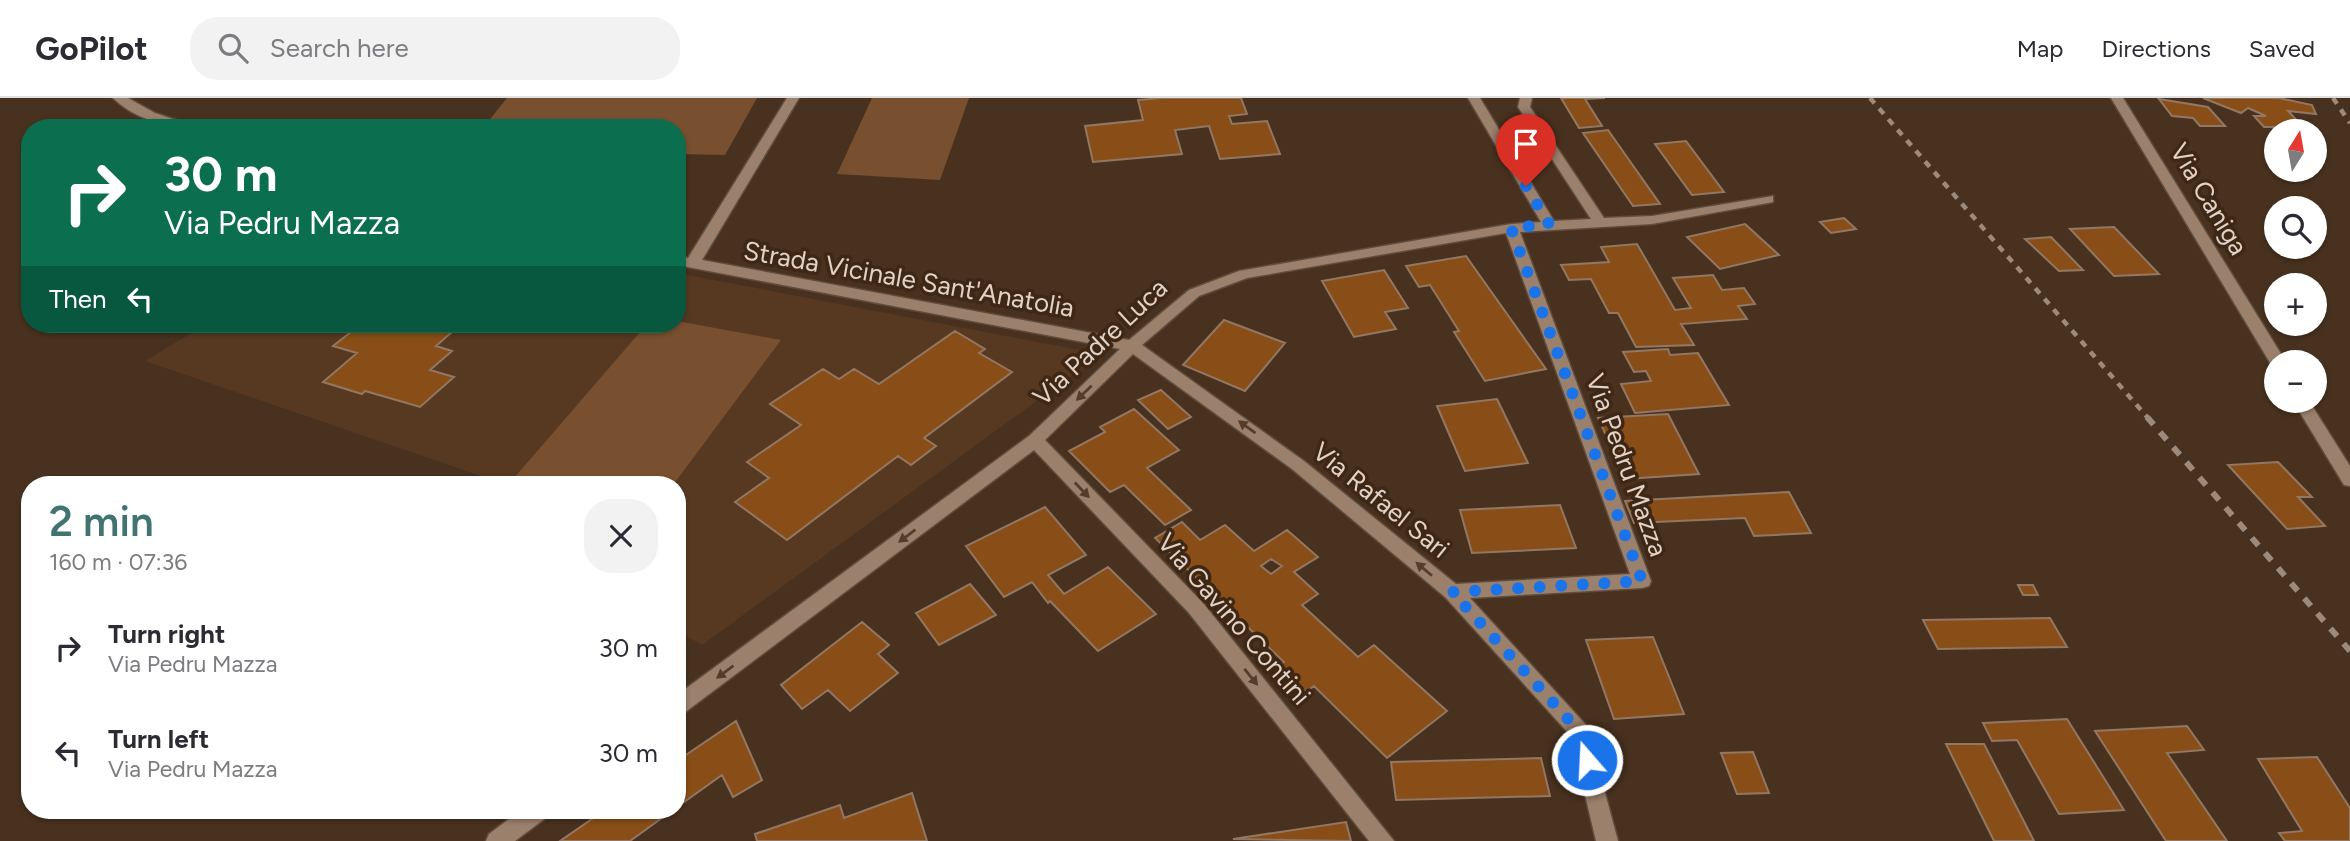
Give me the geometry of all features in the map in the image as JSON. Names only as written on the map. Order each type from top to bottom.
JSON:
[{"type":"street","points":[[119,98],[150,116],[161,119]]},
{"type":"street","points":[[686,259],[793,98]]},
{"type":"street","points":[[1526,98],[1524,107],[1599,221]]},
{"type":"street","name":"Via Caniga","points":[[2117,98],[2271,350]]},
{"type":"street","points":[[1480,101],[1549,224]]},
{"type":"street","name":"Via Padre Luca","points":[[686,700],[1035,440],[1157,322],[1194,293],[1244,274],[1511,228],[1652,220],[1768,199]]},
{"type":"street","name":"Via Pedru Mazza","points":[[1452,592],[1642,581],[1511,228]]},
{"type":"street","name":"Strada Vicinale Sant'Anatolia","points":[[686,262],[1133,346]]},
{"type":"street","name":"Via Rafael Sari","points":[[1133,346],[1298,465],[1452,592],[1580,732],[1607,841]]},
{"type":"street","points":[[2308,413],[2350,480]]},
{"type":"street","name":"Via Gavino Contini","points":[[1035,440],[1196,608],[1383,841]]},
{"type":"street","points":[[497,841],[527,819]]},
{"type":"shaded area","points":[[507,98],[757,98],[725,155],[686,154],[686,119],[490,119]]},
{"type":"shaded area","points":[[872,98],[969,98],[940,180],[837,174]]},
{"type":"shaded area","points":[[686,275],[1101,354],[702,645],[686,636],[686,476],[481,476],[145,361],[191,333],[686,333]]},
{"type":"shaded area","points":[[686,323],[781,340],[680,476],[516,476],[639,333],[686,333]]},
{"type":"building","points":[[1241,98],[1247,114],[1229,116],[1232,124],[1267,121],[1280,154],[1220,159],[1209,126],[1175,130],[1182,154],[1093,162],[1085,126],[1143,120],[1138,100]]},
{"type":"building","points":[[1561,98],[1605,98],[1585,99],[1602,126],[1579,128]]},
{"type":"building","points":[[2203,98],[2279,98],[2312,105],[2316,114],[2288,111],[2296,119],[2264,119],[2264,127],[2254,116],[2266,116],[2248,108],[2241,113]]},
{"type":"building","points":[[2159,99],[2208,107],[2225,126],[2200,126],[2193,118],[2172,116]]},
{"type":"building","points":[[1608,130],[1660,204],[1633,206],[1583,133]]},
{"type":"building","points":[[1686,141],[1724,192],[1692,195],[1655,144]]},
{"type":"building","points":[[1844,218],[1856,229],[1831,233],[1820,222]]},
{"type":"building","points":[[1745,224],[1779,255],[1720,269],[1687,237]]},
{"type":"building","points":[[2114,227],[2159,274],[2114,276],[2070,229]]},
{"type":"building","points":[[2051,237],[2083,270],[2059,271],[2025,239]]},
{"type":"building","points":[[1637,244],[1675,310],[1691,308],[1673,278],[1713,275],[1722,290],[1744,288],[1755,304],[1738,306],[1747,319],[1681,324],[1694,345],[1636,347],[1618,313],[1609,313],[1591,279],[1569,280],[1561,265],[1609,262],[1601,247]]},
{"type":"building","points":[[1466,256],[1546,369],[1485,381],[1454,332],[1459,331],[1430,285],[1419,287],[1406,266]]},
{"type":"building","points":[[1384,270],[1408,308],[1385,312],[1396,329],[1354,337],[1322,281]]},
{"type":"building","points":[[1224,320],[1285,343],[1245,391],[1183,365]]},
{"type":"building","points":[[955,331],[985,349],[979,353],[1012,372],[924,438],[936,446],[911,465],[898,456],[787,540],[735,502],[769,478],[747,462],[801,425],[770,404],[823,369],[839,379],[854,369],[879,384]]},
{"type":"building","points":[[350,333],[451,333],[436,346],[452,351],[430,370],[454,377],[420,407],[365,391],[362,394],[323,382],[357,353],[333,346]]},
{"type":"building","points":[[1668,349],[1670,355],[1698,353],[1729,405],[1635,413],[1621,384],[1651,381],[1646,371],[1634,372],[1623,352]]},
{"type":"building","points":[[1161,390],[1191,417],[1168,429],[1138,400]]},
{"type":"building","points":[[1497,399],[1528,463],[1465,471],[1437,406]]},
{"type":"building","points":[[1134,409],[1179,450],[1147,468],[1191,510],[1165,525],[1124,485],[1110,492],[1069,451],[1105,432],[1100,427]]},
{"type":"building","points":[[1668,414],[1699,474],[1626,479],[1598,418]]},
{"type":"building","points":[[2278,462],[2312,497],[2298,497],[2325,526],[2287,529],[2228,465]]},
{"type":"building","points":[[1789,492],[1811,533],[1754,536],[1745,518],[1634,523],[1625,501]]},
{"type":"building","points":[[1560,505],[1576,548],[1472,553],[1460,510]]},
{"type":"building","points":[[1045,507],[1086,555],[1048,575],[1064,594],[1108,567],[1156,614],[1098,651],[1050,601],[1048,603],[1032,582],[1004,597],[966,546]]},
{"type":"building","points":[[1182,522],[1200,540],[1225,525],[1254,551],[1287,530],[1318,557],[1294,572],[1318,594],[1302,605],[1358,657],[1374,645],[1447,711],[1387,758],[1314,686],[1306,692],[1279,665],[1284,662],[1155,538]],"holes":[[[1271,559],[1282,566],[1271,574],[1261,566]]]},
{"type":"building","points":[[970,584],[996,615],[939,645],[916,613]]},
{"type":"building","points":[[2018,585],[2033,585],[2038,595],[2023,595]]},
{"type":"building","points":[[2050,618],[2067,647],[1938,649],[1923,620]]},
{"type":"building","points":[[862,622],[889,645],[878,654],[898,673],[850,711],[828,690],[802,709],[781,685]]},
{"type":"building","points":[[1653,637],[1684,714],[1614,719],[1586,640]]},
{"type":"building","points":[[2067,719],[2124,810],[2059,814],[2017,740],[1992,741],[1983,723]]},
{"type":"building","points":[[736,721],[762,780],[733,797],[722,775],[686,801],[686,755]]},
{"type":"building","points":[[2187,726],[2204,750],[2167,753],[2227,841],[2166,841],[2095,731]]},
{"type":"building","points":[[1946,744],[1984,744],[2034,841],[1994,841]]},
{"type":"building","points":[[1753,752],[1769,793],[1737,794],[1721,753]]},
{"type":"building","points":[[2317,757],[2350,808],[2350,841],[2285,841],[2279,833],[2302,831],[2258,759]]},
{"type":"building","points":[[1541,758],[1550,796],[1396,800],[1391,762]]},
{"type":"building","points":[[912,793],[927,841],[757,841],[755,834],[840,805],[844,818]]},
{"type":"building","points":[[592,819],[661,819],[630,841],[560,841]]},
{"type":"building","points":[[1346,822],[1351,841],[1233,839]]},
{"type":"railway","points":[[1870,98],[2148,418]]},
{"type":"railway","points":[[2333,98],[2350,123]]},
{"type":"railway","points":[[2147,417],[2350,651]]},
{"type":"route","points":[[1526,186],[1549,224],[1511,228],[1642,581],[1452,592],[1580,732],[1587,760]]}]
